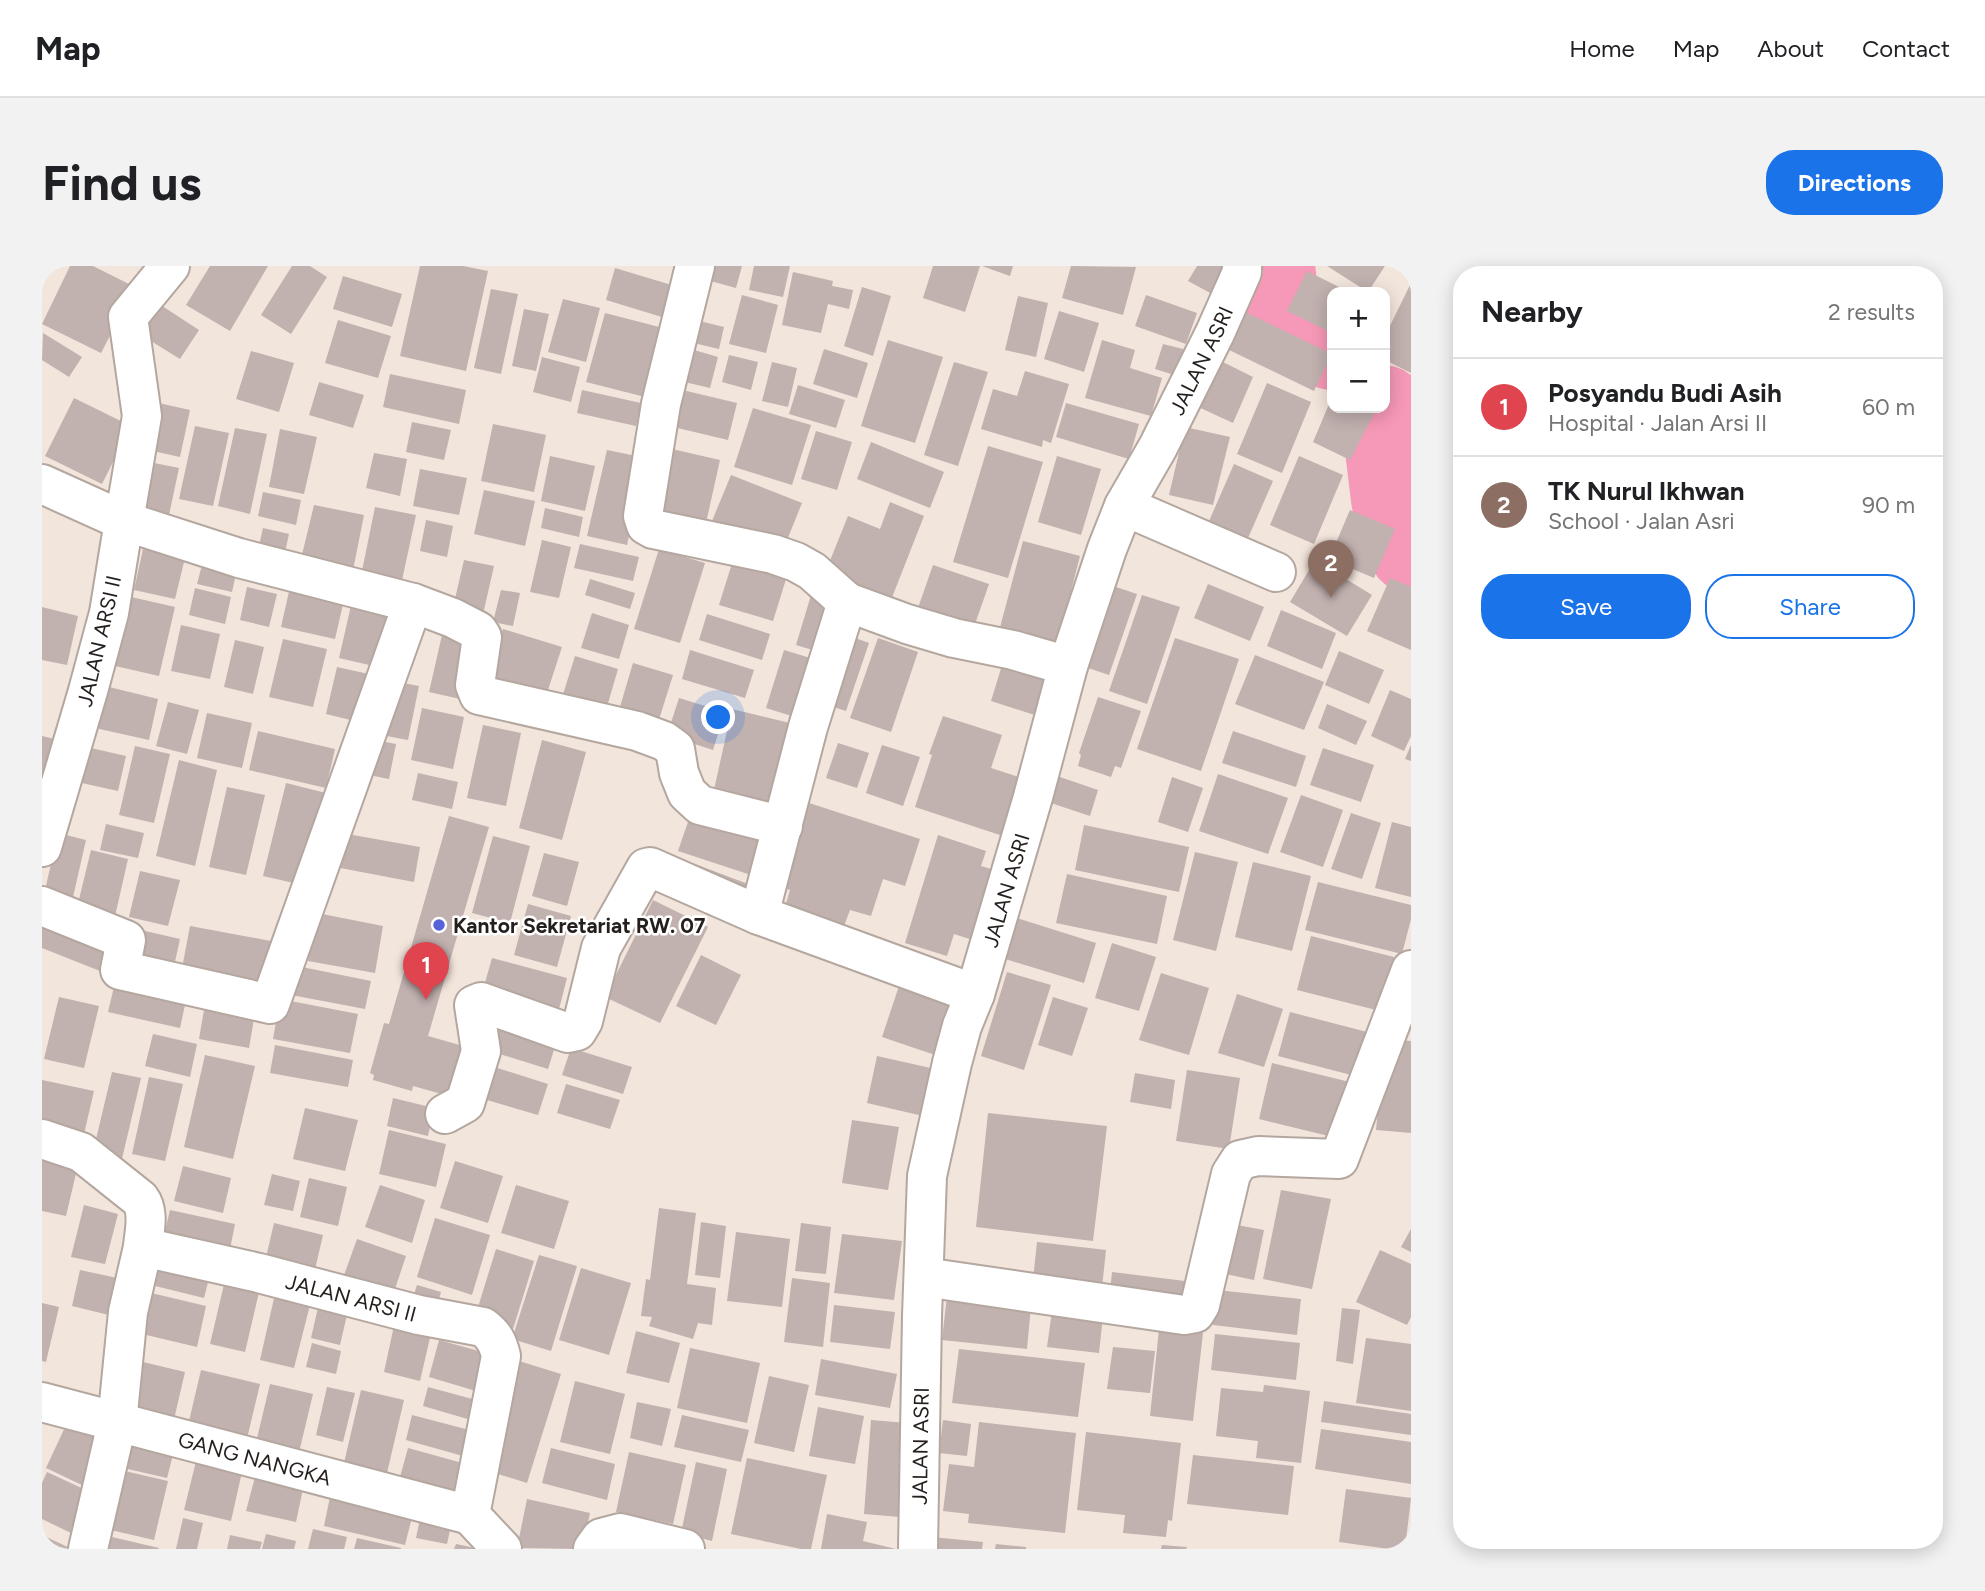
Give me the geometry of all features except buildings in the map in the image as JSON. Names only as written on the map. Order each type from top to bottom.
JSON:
[{"type":"street","name":"JALAN ARSI II","points":[[42,847],[109,613],[142,416],[128,317],[170,266]]},
{"type":"street","points":[[695,266],[661,404],[643,516],[646,525],[653,529],[773,554],[812,571],[847,602],[954,638],[1013,650],[1068,666]]},
{"type":"street","name":"JALAN ASRI","points":[[918,1549],[927,1176],[952,1063],[1033,797],[1068,666],[1124,506],[1158,447],[1215,332],[1242,272],[1242,266]]},
{"type":"street","points":[[42,484],[124,521],[239,558],[413,603],[453,618],[478,631],[482,637],[475,685],[479,695],[659,738],[675,749],[679,773],[687,793],[700,805],[783,826]]},
{"type":"street","points":[[1124,506],[1276,572]]},
{"type":"street","points":[[759,915],[808,727],[847,602]]},
{"type":"street","points":[[42,906],[126,940],[120,970],[271,1004],[413,603]]},
{"type":"street","points":[[445,1114],[465,1103],[481,1051],[474,1005],[481,1002],[568,1033],[577,1031],[583,1021],[601,948],[646,868],[650,867],[759,915],[975,994]]},
{"type":"street","points":[[924,1277],[1184,1315],[1195,1313],[1200,1305],[1231,1174],[1240,1160],[1258,1156],[1339,1159],[1411,970]]},
{"type":"street","points":[[42,1139],[81,1152],[140,1199],[145,1212],[143,1247],[128,1312],[117,1423],[88,1549]]},
{"type":"street","name":"JALAN ARSI II","points":[[143,1247],[259,1273],[419,1315],[483,1327],[490,1331],[501,1356],[470,1515]]},
{"type":"street","name":"GANG NANGKA","points":[[42,1402],[470,1515]]},
{"type":"street","points":[[470,1515],[502,1549]]},
{"type":"street","points":[[593,1549],[601,1538],[620,1533],[685,1549]]},
{"type":"waterway","points":[[1272,266],[1275,293],[1293,325],[1327,344]]},
{"type":"waterway","points":[[1384,413],[1394,499],[1411,550]]},
{"type":"place","name":"TK Nurul Ikhwan","points":[[1331,598]]},
{"type":"place","name":"Kantor Sekretariat RW. 07","points":[[439,925]]},
{"type":"place","name":"Posyandu Budi Asih","points":[[426,1000]]}]
